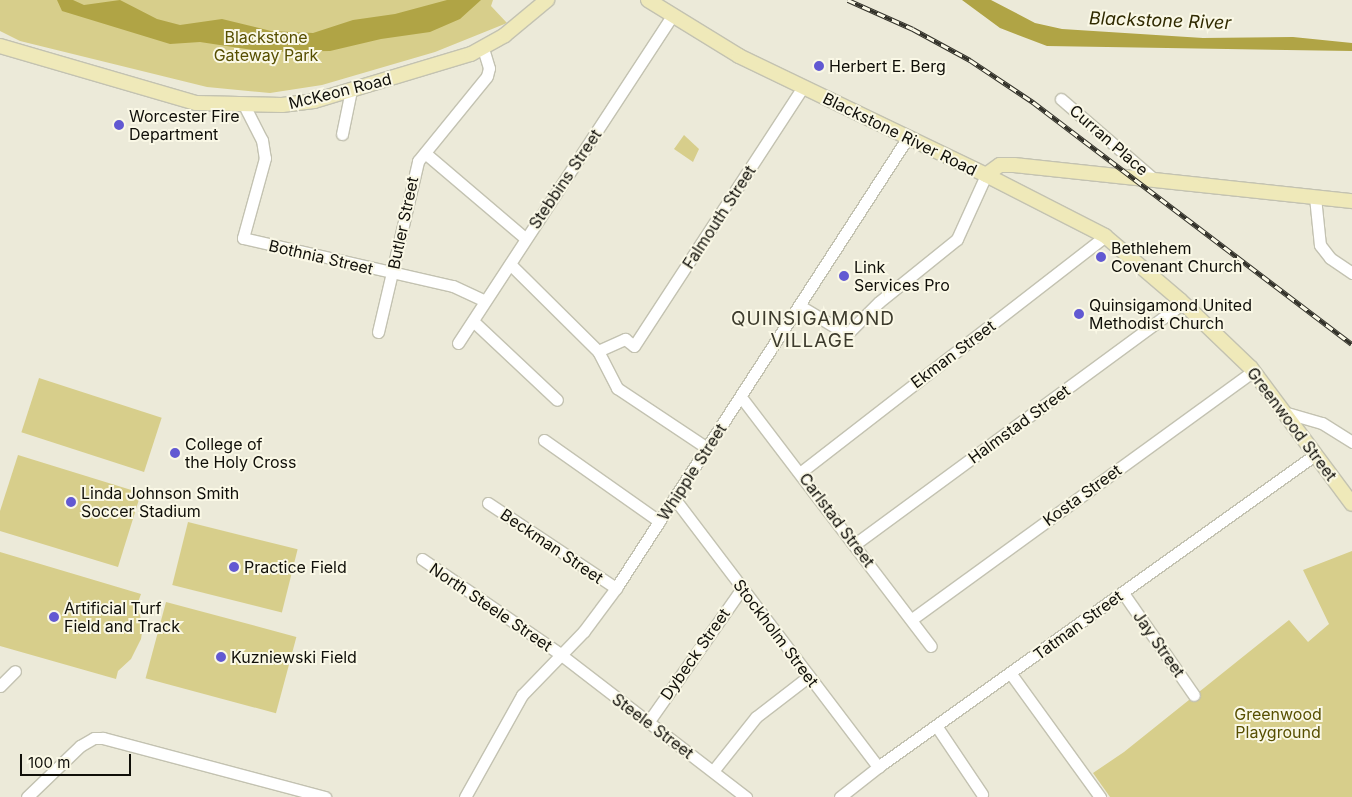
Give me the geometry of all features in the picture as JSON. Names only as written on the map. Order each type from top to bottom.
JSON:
[{"type":"main road","name":"McKeon Road","points":[[0,46],[170,97],[219,106],[245,107],[306,102],[351,90],[483,48],[518,26],[547,0]]},
{"type":"main road","name":"Blackstone River Road","points":[[648,0],[704,37],[986,175],[1000,165],[1014,165],[1157,182],[1352,201]]},
{"type":"main road","name":"Greenwood Street","points":[[986,175],[1105,236],[1183,303],[1253,371],[1352,504]]},
{"type":"street","name":"Stebbins Street","points":[[458,342],[672,16]]},
{"type":"street","name":"Butler Street","points":[[378,332],[414,173],[425,153],[487,76],[489,68],[483,48]]},
{"type":"street","name":"Falmouth Street","points":[[598,351],[625,339],[634,346],[803,87]]},
{"type":"street","points":[[342,134],[351,90]]},
{"type":"street","name":"Curran Place","points":[[1061,99],[1157,182]]},
{"type":"street","name":"Bothnia Street","points":[[245,107],[262,140],[265,158],[243,238],[392,274],[454,286],[485,301]]},
{"type":"street","name":"Whipple Street","points":[[465,797],[522,694],[584,631],[616,588],[908,137]]},
{"type":"street","points":[[425,153],[525,238]]},
{"type":"street","points":[[800,306],[847,334],[879,302],[957,238],[986,175]]},
{"type":"street","points":[[1315,198],[1320,245],[1330,258],[1352,273]]},
{"type":"street","name":"Ekman Street","points":[[801,472],[1105,236]]},
{"type":"street","points":[[510,264],[598,351],[617,388],[707,448]]},
{"type":"street","name":"Halmstad Street","points":[[855,544],[1183,303]]},
{"type":"street","points":[[473,321],[557,400]]},
{"type":"street","name":"Kosta Street","points":[[912,619],[1253,371]]},
{"type":"street","name":"Carlstad Street","points":[[741,396],[801,472],[931,646]]},
{"type":"street","points":[[1286,413],[1316,420],[1352,442]]},
{"type":"street","points":[[544,440],[660,521]]},
{"type":"street","name":"Tatman Street","points":[[840,797],[878,767],[937,727],[1316,454]]},
{"type":"street","name":"Stockholm Street","points":[[674,498],[878,767]]},
{"type":"street","name":"Beckman Street","points":[[488,503],[616,588]]},
{"type":"street","name":"North Steele Street","points":[[422,560],[560,654]]},
{"type":"street","name":"Dybeck Street","points":[[649,721],[742,588]]},
{"type":"street","name":"Jay Street","points":[[1123,593],[1194,695]]},
{"type":"street","name":"Steele Street","points":[[560,654],[746,797]]},
{"type":"street","points":[[0,686],[16,671]]},
{"type":"street","points":[[1011,674],[1100,797]]},
{"type":"street","points":[[713,771],[756,717],[809,676]]},
{"type":"street","points":[[937,727],[982,794]]},
{"type":"street","points":[[27,797],[80,746],[94,738],[103,738],[324,797]]},
{"type":"green space","name":"Blackstone Gateway Park","points":[[0,0],[493,0],[491,6],[507,23],[435,52],[322,85],[270,93],[207,87],[20,41],[0,31]]},
{"type":"green space","points":[[684,135],[699,149],[693,162],[674,149]]},
{"type":"green space","points":[[39,378],[162,418],[144,472],[21,432]]},
{"type":"green space","name":"Linda Johnson Smith Soccer Stadium","points":[[18,455],[141,493],[118,567],[0,531],[0,511]]},
{"type":"green space","name":"Practice Field","points":[[188,522],[298,549],[282,612],[172,585]]},
{"type":"green space","name":"Greenwood Playground","points":[[1352,551],[1352,797],[1110,797],[1093,773],[1124,752],[1289,620],[1308,642],[1329,624],[1303,570]]},
{"type":"green space","points":[[0,552],[141,594],[137,605],[143,626],[141,639],[131,659],[118,671],[116,679],[0,646]]},
{"type":"green space","name":"Kuzniewski Field","points":[[166,602],[296,637],[276,713],[146,678]]},
{"type":"shaded area","points":[[57,0],[73,0],[84,5],[120,0],[157,19],[180,25],[222,19],[271,31],[313,33],[353,20],[395,14],[447,0],[481,0],[460,19],[430,32],[381,39],[330,51],[266,52],[200,42],[170,44],[62,11]]},
{"type":"shaded area","points":[[962,0],[991,0],[1035,23],[1062,29],[1203,38],[1293,37],[1352,43],[1352,51],[1047,46],[1000,28]]},
{"type":"railway","points":[[848,0],[913,29],[970,60],[1033,102],[1352,344]]},
{"type":"place","name":"Herbert E. Berg","points":[[819,66]]},
{"type":"place","name":"Worcester Fire Department","points":[[119,125]]},
{"type":"place","name":"Bethlehem Covenant Church","points":[[1101,257]]},
{"type":"place","name":"Link Services Pro","points":[[844,276]]},
{"type":"place","name":"Quinsigamond United Methodist Church","points":[[1079,314]]},
{"type":"place","name":"College of the Holy Cross","points":[[175,453]]},
{"type":"place","name":"Linda Johnson Smith Soccer Stadium","points":[[71,502]]},
{"type":"place","name":"Practice Field","points":[[234,567]]},
{"type":"place","name":"Artificial Turf Field and Track","points":[[54,617]]},
{"type":"place","name":"Kuzniewski Field","points":[[221,657]]},
{"type":"district","name":"QUINSIGAMOND VILLAGE","points":[[813,330]]},
{"type":"water label","name":"Blackstone River","points":[[1160,21]]}]
